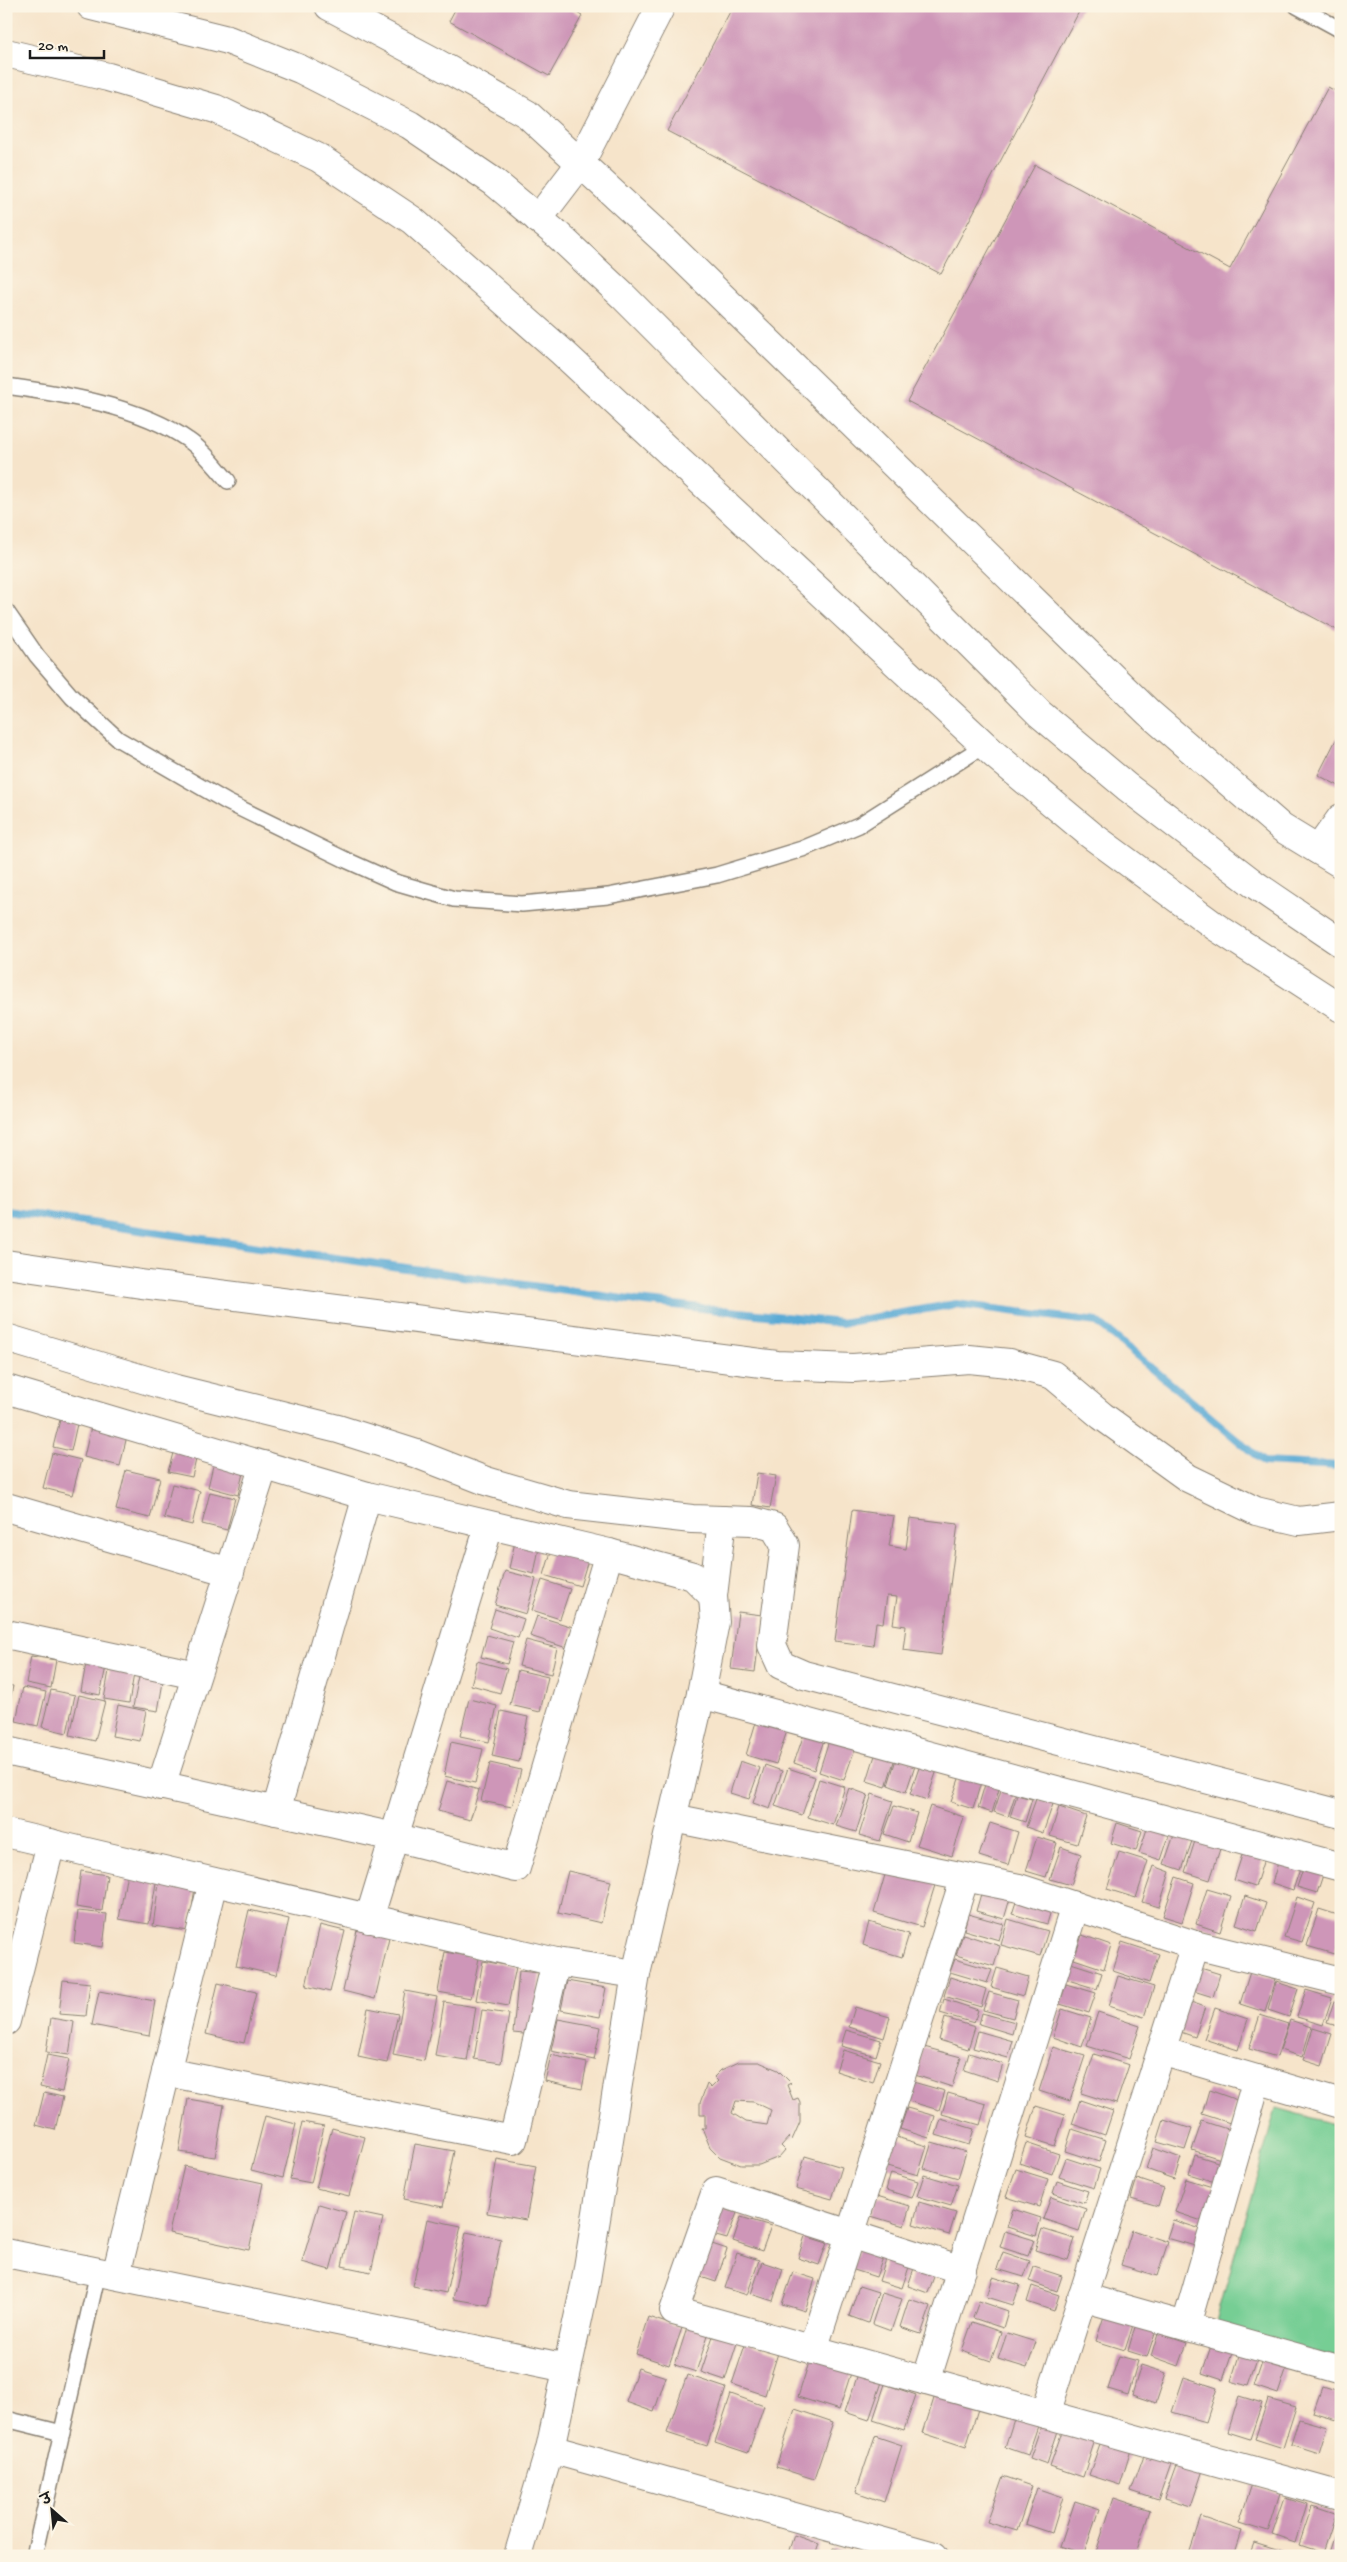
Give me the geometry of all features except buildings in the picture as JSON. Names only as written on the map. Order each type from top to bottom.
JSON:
[{"type":"street","points":[[91,6],[228,40],[300,69],[410,125],[494,182],[624,297],[1040,714],[1127,787],[1254,884],[1341,943]]},
{"type":"street","points":[[330,6],[434,61],[527,114],[674,250],[1149,713],[1282,828],[1329,857],[1341,818]]},
{"type":"street","points":[[538,219],[580,164],[661,6]]},
{"type":"street","points":[[6,53],[108,77],[216,109],[319,158],[412,220],[562,352],[985,745],[1091,834],[1216,927],[1341,1008]]},
{"type":"street","points":[[6,1264],[141,1284],[777,1365],[853,1368],[969,1359],[1009,1363],[1053,1375],[1102,1416],[1188,1478],[1256,1510],[1299,1521],[1341,1516]]},
{"type":"street","points":[[6,1338],[176,1389],[338,1429],[417,1454],[486,1481],[568,1505],[692,1519],[752,1521],[774,1527],[785,1545],[772,1645],[781,1665],[804,1675],[956,1716],[1341,1814]]},
{"type":"street","points":[[6,1389],[367,1496],[609,1553],[693,1576],[713,1596]]},
{"type":"street","points":[[161,1786],[264,1465]]},
{"type":"street","points":[[276,1811],[367,1496]]},
{"type":"street","points":[[6,1506],[230,1572]]},
{"type":"street","points":[[518,2556],[550,2449],[584,2286],[636,1974],[701,1694],[715,1622],[713,1596],[722,1520]]},
{"type":"street","points":[[369,1919],[489,1526]]},
{"type":"street","points":[[6,1751],[394,1837],[516,1868],[609,1553]]},
{"type":"street","points":[[6,1634],[196,1675]]},
{"type":"street","points":[[701,1694],[1341,1867]]},
{"type":"street","points":[[673,1818],[1019,1888],[1195,1945],[1341,1981]]},
{"type":"street","points":[[6,1833],[556,1962],[636,1974]]},
{"type":"street","points":[[6,2021],[51,1843]]},
{"type":"street","points":[[813,2350],[965,1877]]},
{"type":"street","points":[[107,2274],[166,2072],[213,1882]]},
{"type":"street","points":[[926,2381],[1075,1906]]},
{"type":"street","points":[[1045,2414],[1195,1945]]},
{"type":"street","points":[[166,2072],[513,2140],[556,1962]]},
{"type":"street","points":[[1161,2051],[1341,2104]]},
{"type":"street","points":[[1186,2326],[1257,2079]]},
{"type":"street","points":[[962,2270],[716,2191],[674,2311],[1341,2496]]},
{"type":"street","points":[[6,2253],[567,2368]]},
{"type":"street","points":[[1082,2297],[1341,2370]]},
{"type":"street","points":[[550,2449],[900,2552],[934,2556]]},
{"type":"lane","points":[[1297,6],[1341,30]]},
{"type":"lane","points":[[6,386],[65,396],[127,411],[166,426],[190,441],[228,481]]},
{"type":"lane","points":[[6,611],[36,656],[72,697],[118,739],[227,802],[346,860],[395,882],[454,899],[522,904],[608,896],[717,874],[802,849],[858,825],[985,745]]},
{"type":"lane","points":[[34,2556],[62,2433],[107,2274]]},
{"type":"lane","points":[[6,2419],[62,2433]]},
{"type":"green space","points":[[1276,2108],[1341,2126],[1341,2360],[1215,2325]]},
{"type":"waterway","points":[[6,1211],[637,1301],[841,1323],[956,1304],[1097,1322],[1264,1462],[1341,1466]]}]
